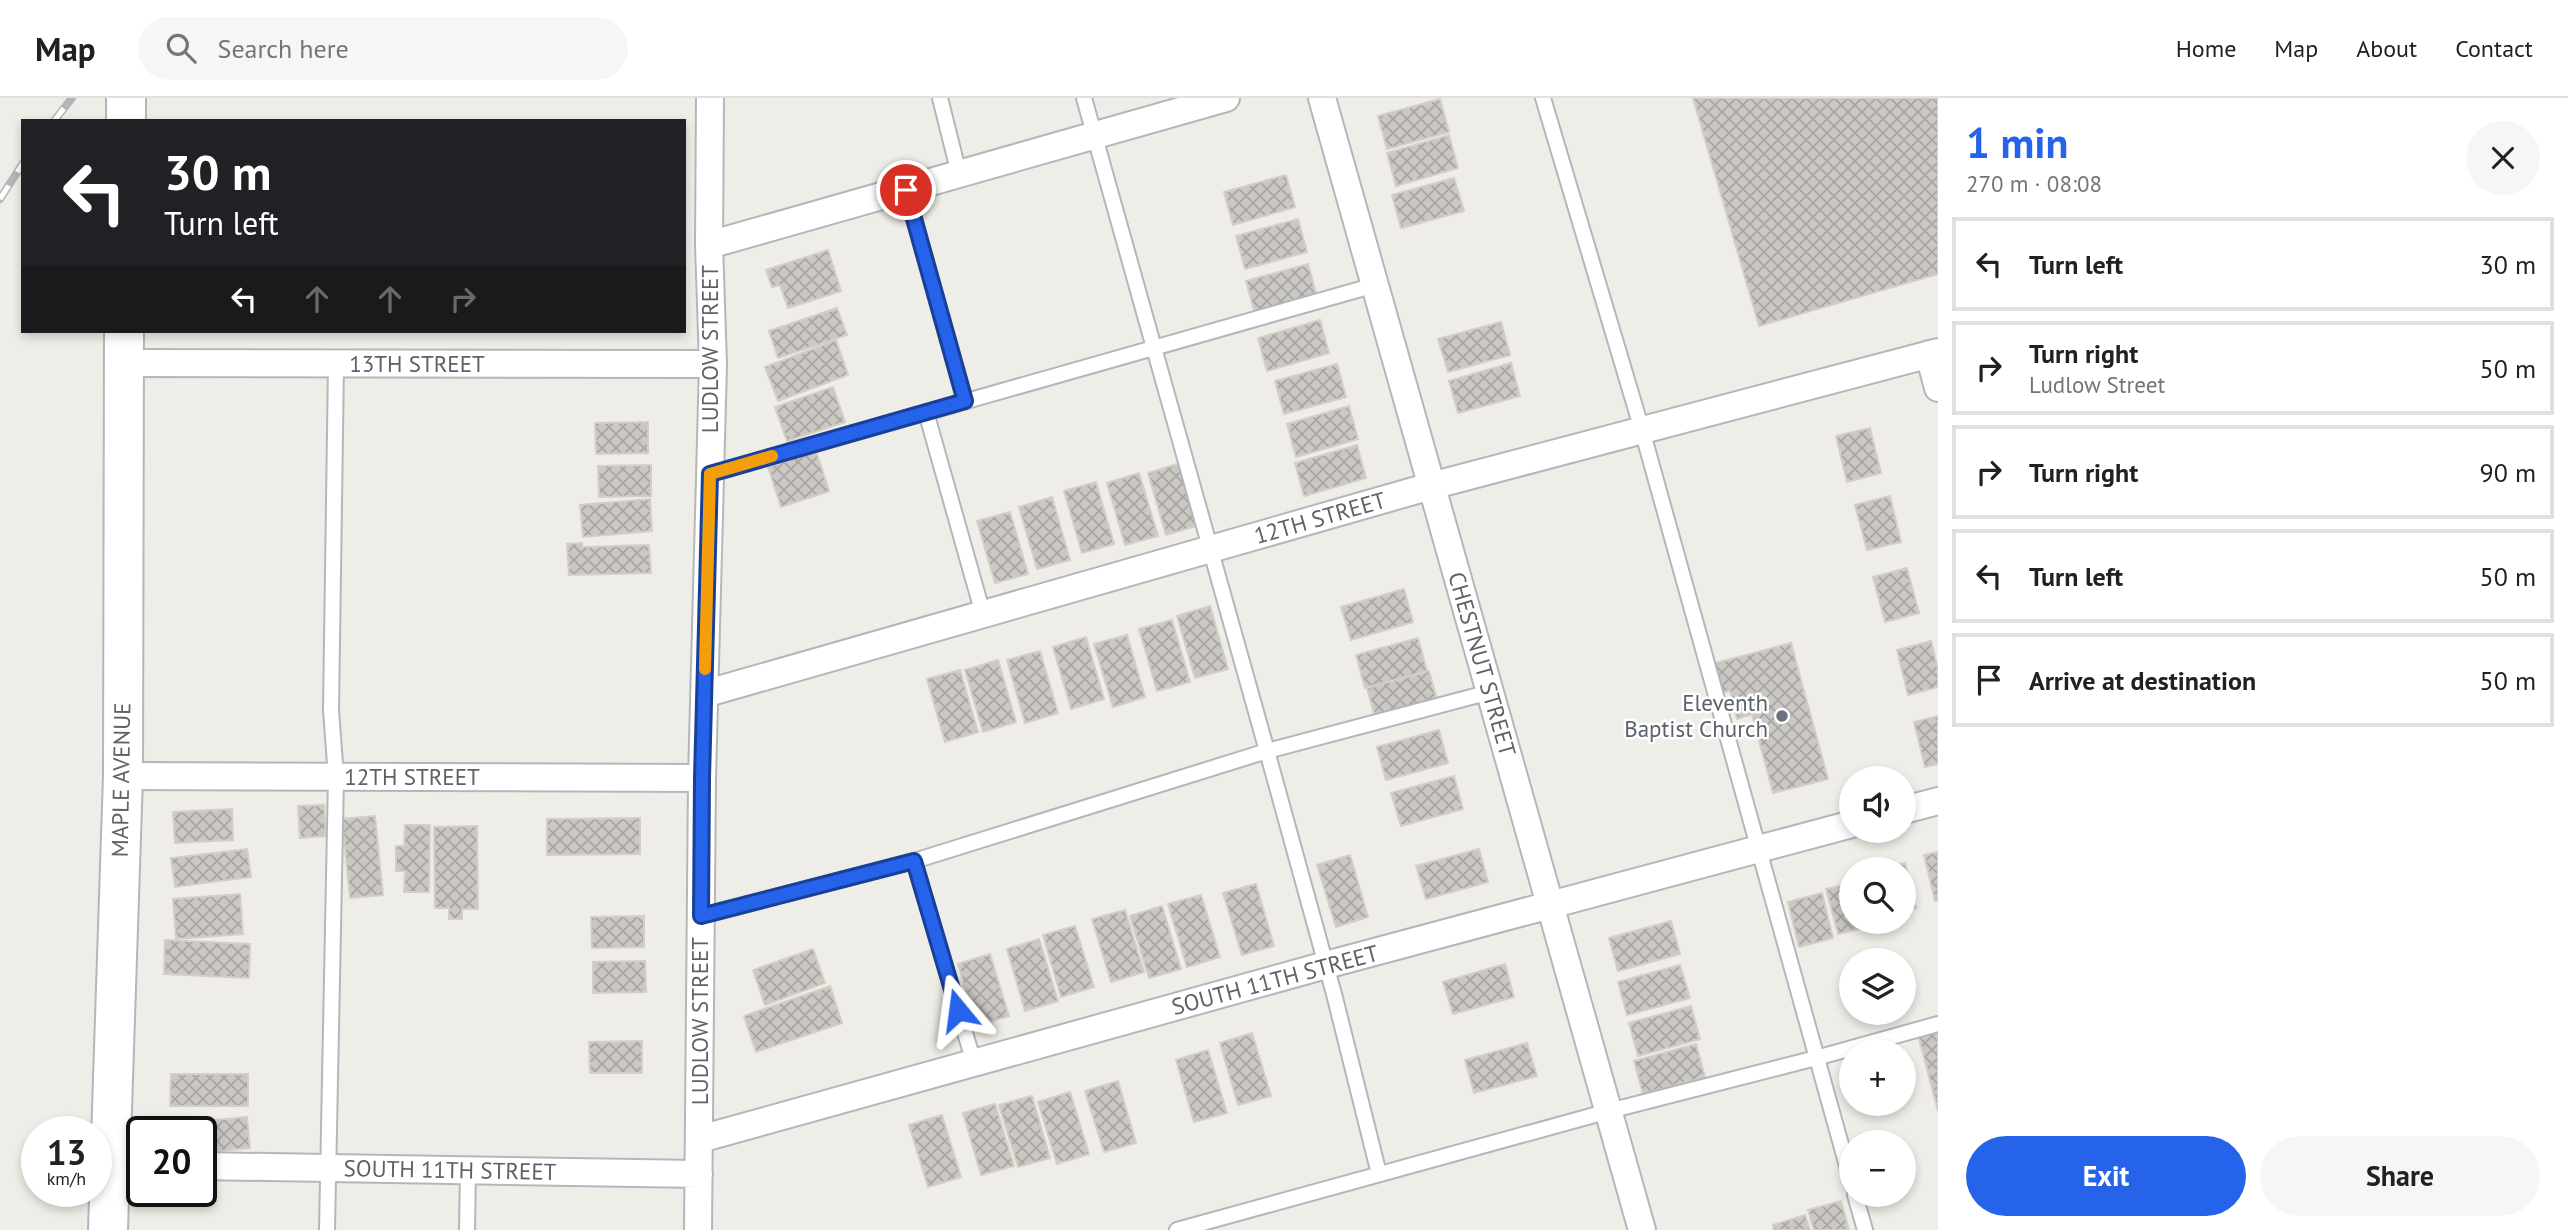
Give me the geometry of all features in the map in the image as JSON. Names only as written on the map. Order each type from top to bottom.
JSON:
[{"type":"street","points":[[126,98],[126,119]]},
{"type":"street","name":"LUDLOW STREET","points":[[698,1230],[702,778],[712,364],[709,245],[710,98]]},
{"type":"street","points":[[709,245],[1226,98]]},
{"type":"street","name":"CHESTNUT STREET","points":[[1322,98],[1642,1230]]},
{"type":"street","name":"13TH STREET","points":[[123,347],[336,363],[712,364]]},
{"type":"street","name":"MAPLE AVENUE","points":[[108,1230],[125,1165],[123,347]]},
{"type":"street","points":[[1933,353],[1938,388]]},
{"type":"street","name":"12TH STREET","points":[[704,694],[1432,486],[1933,353]]},
{"type":"street","name":"12TH STREET","points":[[123,776],[702,778]]},
{"type":"street","points":[[1916,807],[1938,801]]},
{"type":"street","name":"SOUTH 11TH STREET","points":[[700,1139],[1326,965],[1839,828]]},
{"type":"street","name":"SOUTH 11TH STREET","points":[[217,1166],[699,1174]]},
{"type":"lane","points":[[940,98],[959,174]]},
{"type":"lane","points":[[1084,98],[1212,549],[1326,965],[1379,1174]]},
{"type":"lane","points":[[1543,98],[1642,430],[1839,1138]]},
{"type":"lane","points":[[906,190],[965,401]]},
{"type":"lane","points":[[710,474],[1375,285]]},
{"type":"lane","points":[[327,1230],[336,777],[331,710],[336,363]]},
{"type":"lane","points":[[926,412],[983,614]]},
{"type":"lane","points":[[701,916],[914,861],[1267,751],[1490,692]]},
{"type":"lane","points":[[914,861],[974,1063]]},
{"type":"lane","points":[[1177,1230],[1938,1024]]},
{"type":"lane","points":[[467,1170],[467,1230]]},
{"type":"lane","points":[[1858,1207],[1865,1230]]},
{"type":"building","points":[[1693,98],[1938,98],[1938,274],[1759,326]]},
{"type":"building","points":[[1440,99],[1449,132],[1387,149],[1378,116]]},
{"type":"building","points":[[1449,135],[1458,168],[1396,186],[1387,153]]},
{"type":"building","points":[[1286,175],[1295,207],[1233,225],[1224,192]]},
{"type":"building","points":[[1454,178],[1464,211],[1401,228],[1392,195]]},
{"type":"building","points":[[1298,219],[1307,252],[1245,269],[1236,236]]},
{"type":"building","points":[[828,250],[841,291],[788,308],[780,285],[772,287],[766,270]]},
{"type":"building","points":[[1308,264],[1317,297],[1255,314],[1246,281]]},
{"type":"building","points":[[837,308],[847,335],[778,358],[769,331]]},
{"type":"building","points":[[1320,320],[1329,353],[1267,371],[1258,338]]},
{"type":"building","points":[[1501,322],[1510,355],[1448,372],[1438,339]]},
{"type":"building","points":[[836,340],[848,375],[778,401],[765,367]]},
{"type":"building","points":[[1511,363],[1520,396],[1458,413],[1449,381]]},
{"type":"building","points":[[1337,364],[1346,397],[1284,414],[1275,381]]},
{"type":"building","points":[[833,387],[845,422],[787,441],[775,407]]},
{"type":"building","points":[[1349,406],[1358,439],[1296,457],[1287,424]]},
{"type":"building","points":[[648,422],[648,453],[596,454],[595,423]]},
{"type":"building","points":[[1870,428],[1881,473],[1847,482],[1836,436]]},
{"type":"building","points":[[1357,445],[1366,478],[1304,496],[1295,463]]},
{"type":"building","points":[[816,451],[829,491],[781,507],[768,467]]},
{"type":"building","points":[[1181,463],[1199,525],[1166,535],[1148,473]]},
{"type":"building","points":[[651,465],[651,496],[599,497],[598,466]]},
{"type":"building","points":[[1139,473],[1158,536],[1125,545],[1107,483]]},
{"type":"building","points":[[1096,482],[1114,544],[1082,553],[1064,491]]},
{"type":"building","points":[[1890,496],[1901,542],[1867,550],[1855,505]]},
{"type":"building","points":[[1052,497],[1070,560],[1037,569],[1019,507]]},
{"type":"building","points":[[650,499],[652,531],[583,537],[580,505]]},
{"type":"building","points":[[1010,512],[1028,574],[995,583],[977,521]]},
{"type":"building","points":[[582,543],[582,547],[649,545],[651,573],[569,575],[567,544]]},
{"type":"building","points":[[1907,568],[1919,613],[1885,622],[1873,577]]},
{"type":"building","points":[[1404,589],[1413,622],[1351,640],[1341,607]]},
{"type":"building","points":[[1210,606],[1228,669],[1195,678],[1177,616]]},
{"type":"building","points":[[1172,620],[1190,682],[1157,691],[1139,629]]},
{"type":"building","points":[[1127,635],[1145,697],[1113,707],[1094,644]]},
{"type":"building","points":[[1086,637],[1104,699],[1071,709],[1053,647]]},
{"type":"building","points":[[1418,638],[1427,671],[1365,688],[1356,655]]},
{"type":"building","points":[[1931,641],[1938,669],[1938,687],[1908,695],[1897,650]]},
{"type":"building","name":"Eleventh Baptist Church","points":[[1791,643],[1828,779],[1773,793],[1752,714],[1737,719],[1730,691],[1720,693],[1712,664]]},
{"type":"building","points":[[1040,651],[1058,713],[1025,723],[1007,660]]},
{"type":"building","points":[[998,660],[1016,722],[983,732],[965,670]]},
{"type":"building","points":[[960,670],[978,732],[945,742],[927,679]]},
{"type":"building","points":[[1429,671],[1438,703],[1376,721],[1367,688]]},
{"type":"building","points":[[1938,716],[1938,764],[1925,767],[1914,722]]},
{"type":"building","points":[[1439,730],[1448,763],[1386,780],[1377,747]]},
{"type":"building","points":[[1454,776],[1463,809],[1401,826],[1391,793]]},
{"type":"building","points":[[324,805],[326,836],[300,838],[298,806]]},
{"type":"building","points":[[232,809],[233,840],[175,843],[173,812]]},
{"type":"building","points":[[375,816],[383,895],[350,898],[342,819]]},
{"type":"building","points":[[640,818],[640,854],[547,855],[547,819]]},
{"type":"building","points":[[405,825],[430,825],[429,892],[404,892],[405,871],[396,871],[396,846],[404,846]]},
{"type":"building","points":[[477,826],[478,909],[462,909],[462,919],[449,919],[449,908],[435,908],[434,827]]},
{"type":"building","points":[[247,849],[251,877],[175,887],[171,858]]},
{"type":"building","points":[[1479,849],[1488,882],[1426,899],[1416,866]]},
{"type":"building","points":[[1938,852],[1938,900],[1935,901],[1924,855]]},
{"type":"building","points":[[1350,855],[1368,917],[1336,927],[1317,865]]},
{"type":"building","points":[[1256,884],[1274,946],[1242,955],[1223,893]]},
{"type":"building","points":[[1839,886],[1839,934],[1838,934],[1826,889]]},
{"type":"building","points":[[1822,893],[1833,938],[1799,947],[1788,902]]},
{"type":"building","points":[[240,894],[243,934],[176,939],[173,899]]},
{"type":"building","points":[[1201,895],[1220,957],[1187,967],[1168,904]]},
{"type":"building","points":[[1162,906],[1181,969],[1149,978],[1130,916]]},
{"type":"building","points":[[1125,910],[1144,972],[1111,982],[1092,919]]},
{"type":"building","points":[[644,916],[644,947],[592,948],[591,917]]},
{"type":"building","points":[[1671,921],[1680,954],[1618,971],[1609,938]]},
{"type":"building","points":[[1075,926],[1094,987],[1061,997],[1043,935]]},
{"type":"building","points":[[1039,939],[1058,1001],[1025,1011],[1007,949]]},
{"type":"building","points":[[165,940],[250,944],[249,978],[164,974]]},
{"type":"building","points":[[813,949],[825,983],[765,1005],[753,970]]},
{"type":"building","points":[[990,954],[1009,1016],[976,1026],[958,964]]},
{"type":"building","points":[[645,961],[646,992],[593,993],[593,962]]},
{"type":"building","points":[[1505,964],[1514,997],[1453,1014],[1443,982]]},
{"type":"building","points":[[1680,965],[1690,998],[1627,1015],[1618,982]]},
{"type":"building","points":[[830,986],[842,1023],[756,1052],[744,1016]]},
{"type":"building","points":[[1691,1006],[1700,1039],[1638,1056],[1629,1023]]},
{"type":"building","points":[[1938,1030],[1938,1111],[1918,1035]]},
{"type":"building","points":[[1252,1033],[1271,1096],[1238,1105],[1220,1043]]},
{"type":"building","points":[[642,1041],[642,1073],[590,1073],[589,1042]]},
{"type":"building","points":[[1527,1043],[1537,1076],[1474,1093],[1465,1060]]},
{"type":"building","points":[[1696,1044],[1705,1077],[1643,1094],[1634,1061]]},
{"type":"building","points":[[1208,1050],[1227,1113],[1194,1122],[1176,1060]]},
{"type":"building","points":[[171,1074],[248,1074],[248,1106],[170,1106]]},
{"type":"building","points":[[1118,1081],[1136,1143],[1104,1152],[1085,1091]]},
{"type":"building","points":[[1070,1092],[1089,1154],[1057,1164],[1038,1102]]},
{"type":"building","points":[[1032,1096],[1050,1158],[1018,1167],[999,1105]]},
{"type":"building","points":[[995,1104],[1014,1166],[981,1175],[963,1113]]},
{"type":"building","points":[[942,1115],[961,1177],[928,1187],[909,1125]]},
{"type":"building","points":[[247,1117],[250,1148],[217,1151],[217,1120]]},
{"type":"building","points":[[1839,1202],[1849,1230],[1814,1230],[1808,1210]]},
{"type":"building","points":[[1805,1215],[1810,1230],[1774,1230],[1773,1225]]},
{"type":"railway","points":[[56,119],[72,98]]},
{"type":"railway","points":[[0,199],[21,166]]},
{"type":"slow traffic","points":[[705,669],[710,474],[772,456]]},
{"type":"place","name":"Eleventh Baptist Church","points":[[1782,716]]},
{"type":"route","points":[[906,190],[965,401],[710,474],[701,916],[914,861],[958,1010]]}]
